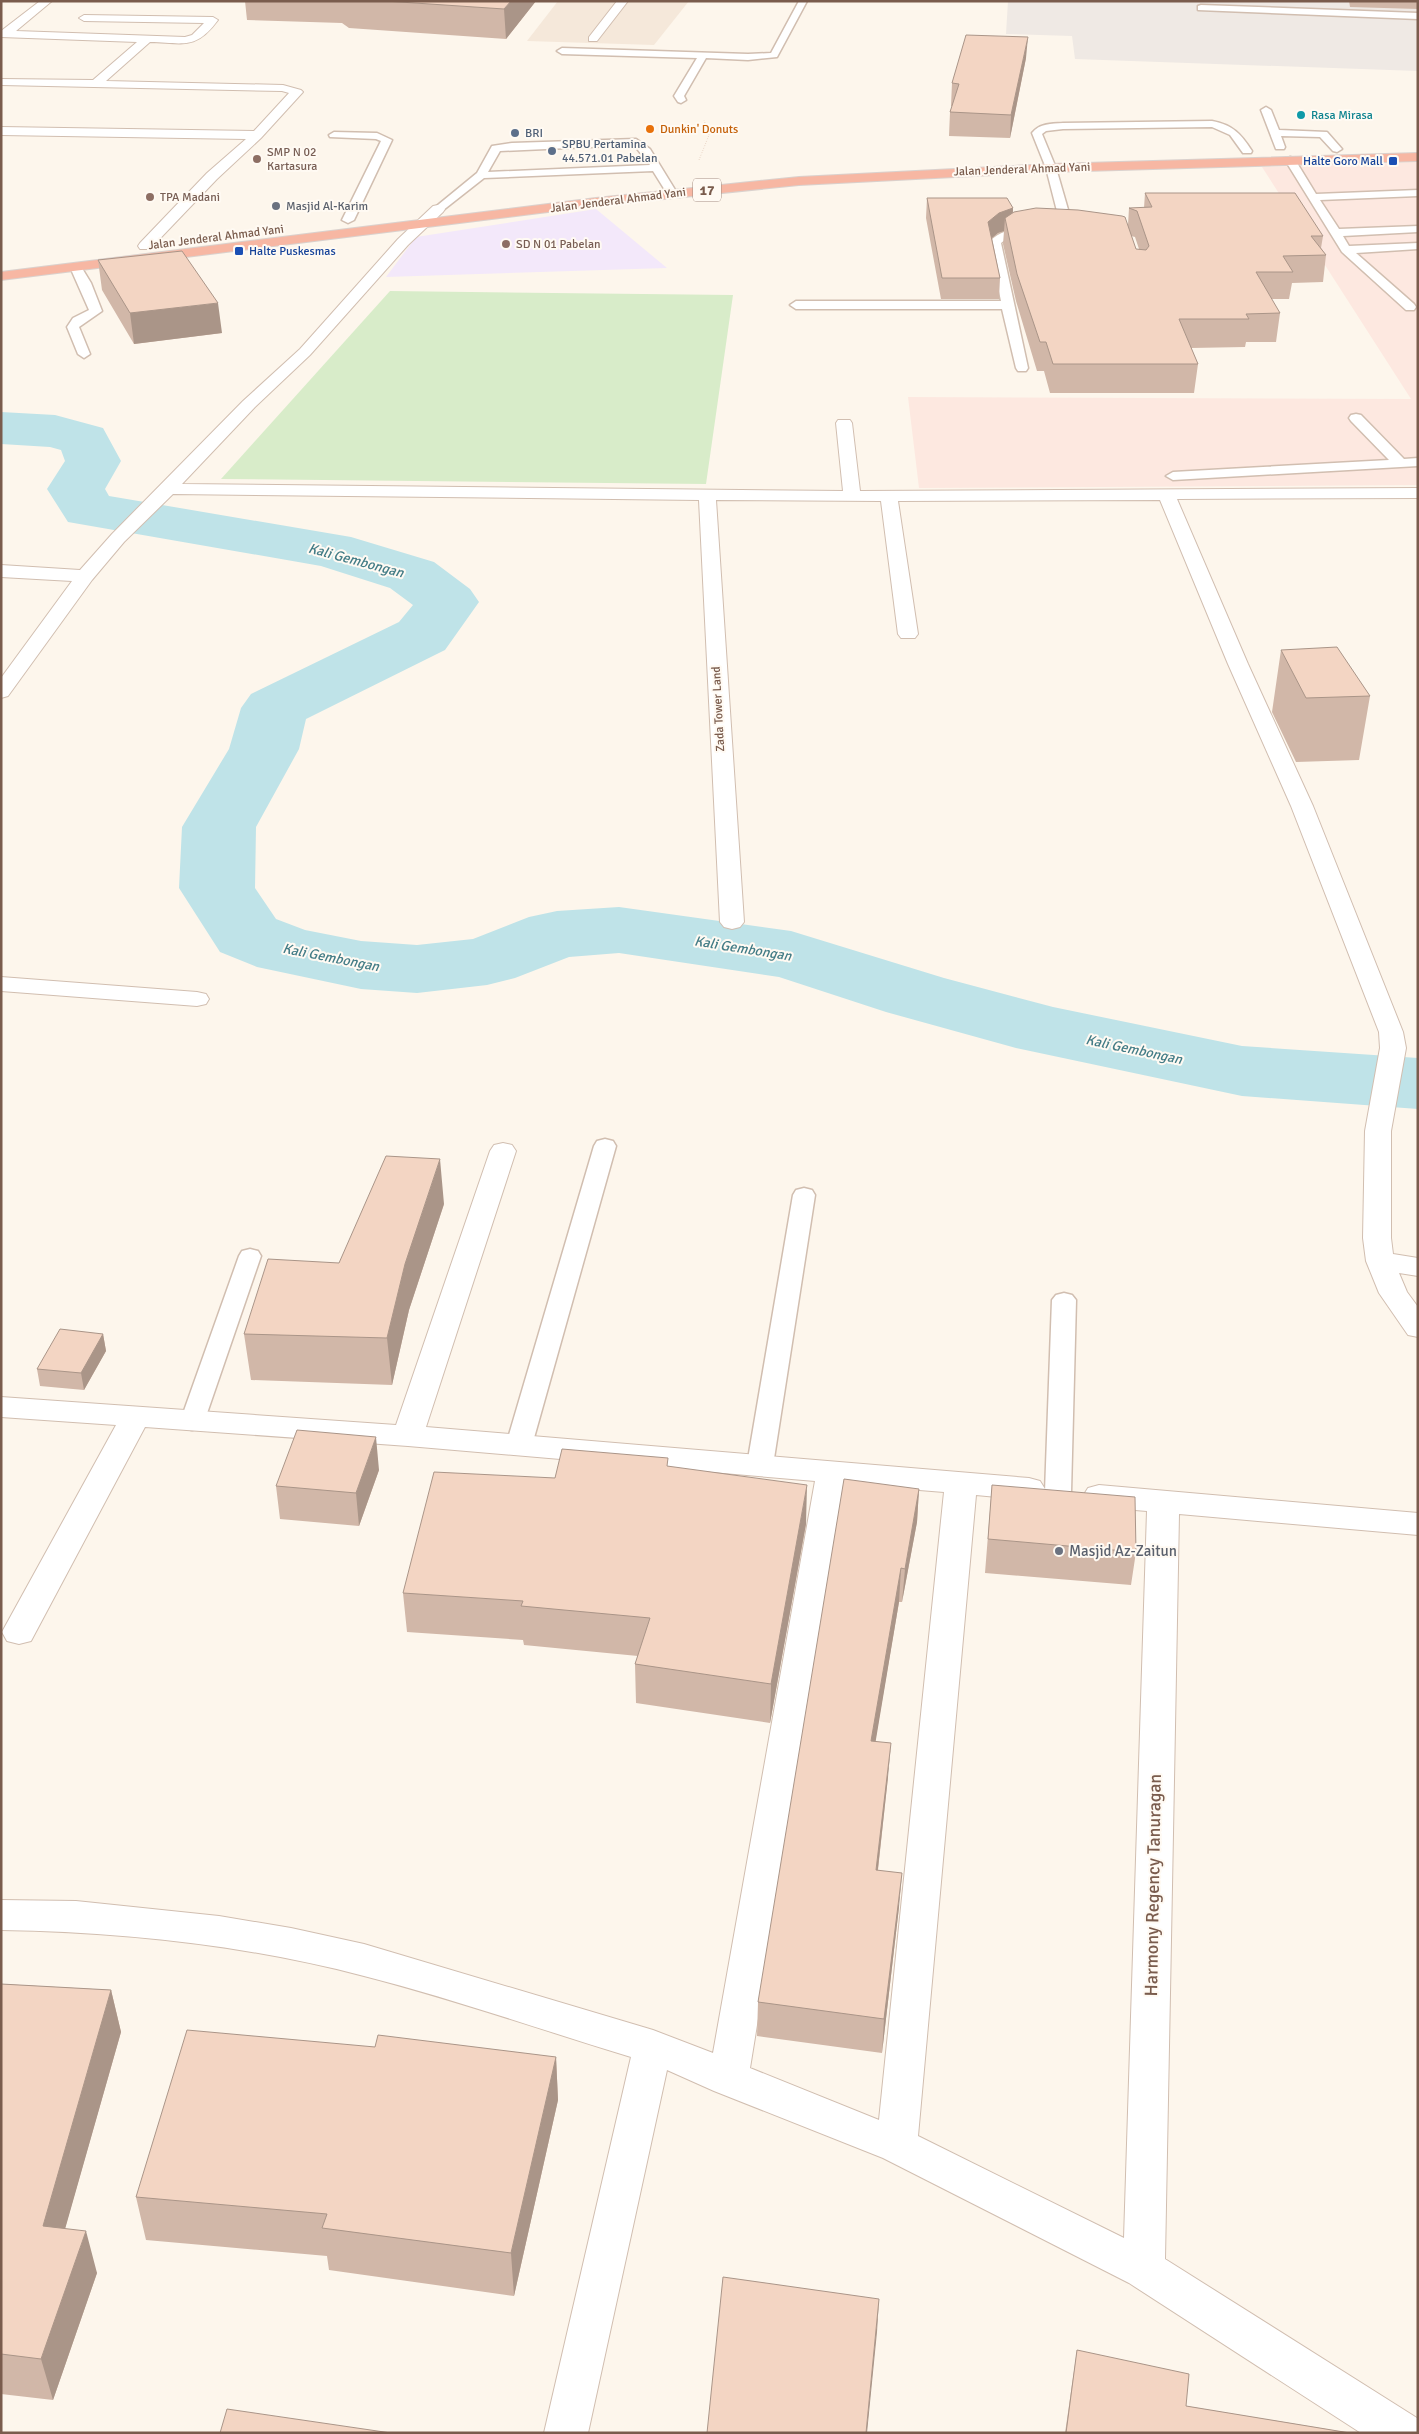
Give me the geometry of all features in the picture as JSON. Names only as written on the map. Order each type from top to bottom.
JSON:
[{"type":"highway","name":"Jalan Jenderal Ahmad Yani","points":[[1,263],[438,209],[668,188],[1247,151],[1286,155],[1337,149],[1418,147]]},
{"type":"highway","name":"Jalan Jenderal Ahmad Yani","points":[[1,276],[423,223],[668,188],[699,180],[787,171],[1286,155],[1418,157]]},
{"type":"street","points":[[3,34],[46,1]]},
{"type":"street","points":[[593,39],[623,1]]},
{"type":"street","points":[[60,35],[98,7]]},
{"type":"street","points":[[3,34],[192,39],[214,20],[84,18]]},
{"type":"street","points":[[8,47],[21,34]]},
{"type":"street","points":[[96,84],[147,39]]},
{"type":"street","points":[[1,82],[283,88],[297,92],[257,135],[212,176],[145,246]]},
{"type":"street","points":[[1,131],[257,135]]},
{"type":"street","points":[[1,692],[85,576],[118,538],[155,503],[249,404],[305,352],[337,314],[438,209]]},
{"type":"street","points":[[844,423],[852,496]]},
{"type":"street","points":[[168,489],[707,496],[889,496],[1170,484],[1418,493]]},
{"type":"street","points":[[1170,484],[1238,664],[1302,806],[1391,1032],[1393,1048],[1378,1130],[1377,1238],[1380,1261],[1393,1293],[1418,1328]]},
{"type":"street","name":"Zada Tower Land","points":[[707,496],[732,922]]},
{"type":"street","points":[[889,496],[908,634]]},
{"type":"street","points":[[1,571],[85,576]]},
{"type":"street","points":[[1,984],[197,999]]},
{"type":"street","points":[[408,1436],[504,1151]]},
{"type":"street","points":[[1380,1261],[1418,1267]]},
{"type":"street","points":[[1,1407],[519,1445],[1418,1524]]},
{"type":"street","points":[[19,1632],[135,1418]]},
{"type":"street","points":[[728,2079],[832,1471]]},
{"type":"street","points":[[897,2145],[961,1483]]},
{"type":"street","name":"Harmony Regency Tanuragan","points":[[1144,2269],[1163,1502]]},
{"type":"street","points":[[1,1915],[76,1916],[219,1931],[291,1944],[364,1960],[653,2047],[728,2079],[897,2145],[1144,2269],[1401,2433]]},
{"type":"street","points":[[566,2433],[653,2047]]},
{"type":"lane","points":[[562,50],[748,58],[774,55],[803,1]]},
{"type":"lane","points":[[1201,8],[1418,16]]},
{"type":"lane","points":[[681,100],[679,96],[702,55]]},
{"type":"lane","points":[[1266,110],[1286,155],[1314,197],[1327,210],[1335,233],[1346,250],[1410,307]]},
{"type":"lane","points":[[1022,368],[1007,305],[996,242],[998,237],[1006,234],[1052,227],[1062,224],[1065,220],[1049,163],[1037,133],[1044,128],[1063,126],[1226,126],[1232,130],[1247,151]]},
{"type":"lane","points":[[1276,133],[1323,134],[1337,149]]},
{"type":"lane","points":[[334,135],[377,136],[387,140],[348,220]]},
{"type":"lane","points":[[438,209],[481,175],[492,151],[496,148],[512,146],[636,142],[643,145],[668,188]]},
{"type":"lane","points":[[481,175],[655,168]]},
{"type":"lane","points":[[1314,197],[1418,193]]},
{"type":"lane","points":[[1052,227],[1072,231]]},
{"type":"lane","points":[[1335,233],[1418,229]]},
{"type":"lane","points":[[1346,250],[1418,246]]},
{"type":"lane","points":[[76,267],[86,283],[96,311],[77,321],[73,327],[84,354]]},
{"type":"lane","points":[[796,305],[1007,305]]},
{"type":"lane","points":[[1356,418],[1400,463]]},
{"type":"lane","points":[[1170,484],[1418,462]]},
{"type":"lane","points":[[519,1445],[605,1146]]},
{"type":"lane","points":[[760,1465],[804,1195]]},
{"type":"lane","points":[[192,1422],[250,1256]]},
{"type":"lane","points":[[1058,1492],[1064,1300]]},
{"type":"path","points":[[681,100],[696,111],[708,126],[709,137],[695,166],[699,180]]},
{"type":"shaded area","points":[[558,1],[689,1],[654,45],[527,41]]},
{"type":"shaded area","points":[[1008,1],[1418,1],[1418,71],[1075,59],[1072,36],[1006,34]]},
{"type":"shaded area","points":[[1418,162],[1418,485],[919,488],[908,397],[1411,399],[1262,167]]},
{"type":"shaded area","points":[[596,209],[667,268],[386,277],[416,237]]},
{"type":"green space","points":[[390,291],[733,295],[706,484],[221,479]]},
{"type":"building","points":[[385,1],[511,1],[504,9]]},
{"type":"building","points":[[966,35],[1028,37],[1011,115],[950,112],[959,84],[952,83]]},
{"type":"building","points":[[1145,193],[1295,193],[1323,236],[1311,236],[1326,255],[1283,256],[1293,272],[1256,272],[1280,313],[1246,314],[1249,319],[1179,319],[1198,364],[1053,364],[1046,342],[1040,342],[1017,274],[1005,218],[1014,212],[1036,208],[1078,210],[1122,216],[1125,217],[1136,249],[1146,250],[1149,246],[1137,211],[1129,208],[1152,207]]},
{"type":"building","points":[[927,198],[1007,198],[1013,208],[999,213],[988,222],[1000,278],[942,278]]},
{"type":"building","points":[[182,251],[218,303],[130,313],[98,260]]},
{"type":"building","points":[[1337,647],[1370,696],[1306,698],[1281,650]]},
{"type":"building","points":[[386,1156],[440,1159],[405,1264],[387,1338],[244,1334],[268,1259],[339,1263]]},
{"type":"building","points":[[60,1329],[103,1334],[81,1373],[37,1369]]},
{"type":"building","points":[[297,1430],[376,1437],[356,1493],[276,1486]]},
{"type":"building","points":[[562,1449],[668,1458],[667,1466],[807,1485],[771,1684],[635,1664],[650,1618],[521,1606],[523,1601],[403,1593],[434,1472],[555,1478]]},
{"type":"building","points":[[844,1479],[919,1489],[905,1569],[901,1568],[871,1741],[891,1743],[876,1870],[902,1873],[884,2019],[758,2002]]},
{"type":"building","points":[[992,1485],[1135,1497],[1136,1552],[988,1539]]},
{"type":"building","points":[[1,1984],[111,1990],[43,2226],[86,2231],[41,2359],[1,2354]]},
{"type":"building","points":[[187,2030],[375,2047],[378,2035],[556,2057],[511,2253],[322,2228],[327,2214],[136,2197]]},
{"type":"building","points":[[723,2277],[879,2299],[866,2433],[707,2433]]},
{"type":"building","points":[[1077,2350],[1189,2374],[1186,2406],[1350,2433],[1066,2433]]},
{"type":"building","points":[[227,2409],[391,2433],[220,2433]]},
{"type":"waterway","name":"Kali Gembongan","points":[[1,428],[55,431],[84,440],[93,461],[76,489],[89,510],[330,550],[412,575],[448,602],[422,636],[275,708],[264,749],[219,827],[217,888],[248,935],[285,950],[361,965],[417,969],[487,961],[557,934],[619,930],[791,955],[915,995],[1045,1030],[1242,1071],[1418,1084]]},
{"type":"place","name":"Rasa Mirasa","points":[[1301,115]]},
{"type":"place","name":"Dunkin' Donuts","points":[[650,129]]},
{"type":"place","name":"BRI","points":[[515,133]]},
{"type":"place","name":"SPBU Pertamina 44.571.01 Pabelan","points":[[552,151]]},
{"type":"place","name":"SMP N 02 Kartasura","points":[[257,159]]},
{"type":"place","name":"Halte Goro Mall","points":[[1393,161]]},
{"type":"place","name":"TPA Madani","points":[[150,197]]},
{"type":"place","name":"Masjid Al-Karim","points":[[276,206]]},
{"type":"place","name":"SD N 01 Pabelan","points":[[506,244]]},
{"type":"place","name":"Halte Puskesmas","points":[[239,251]]},
{"type":"place","name":"Masjid Az-Zaitun","points":[[1059,1551]]}]
